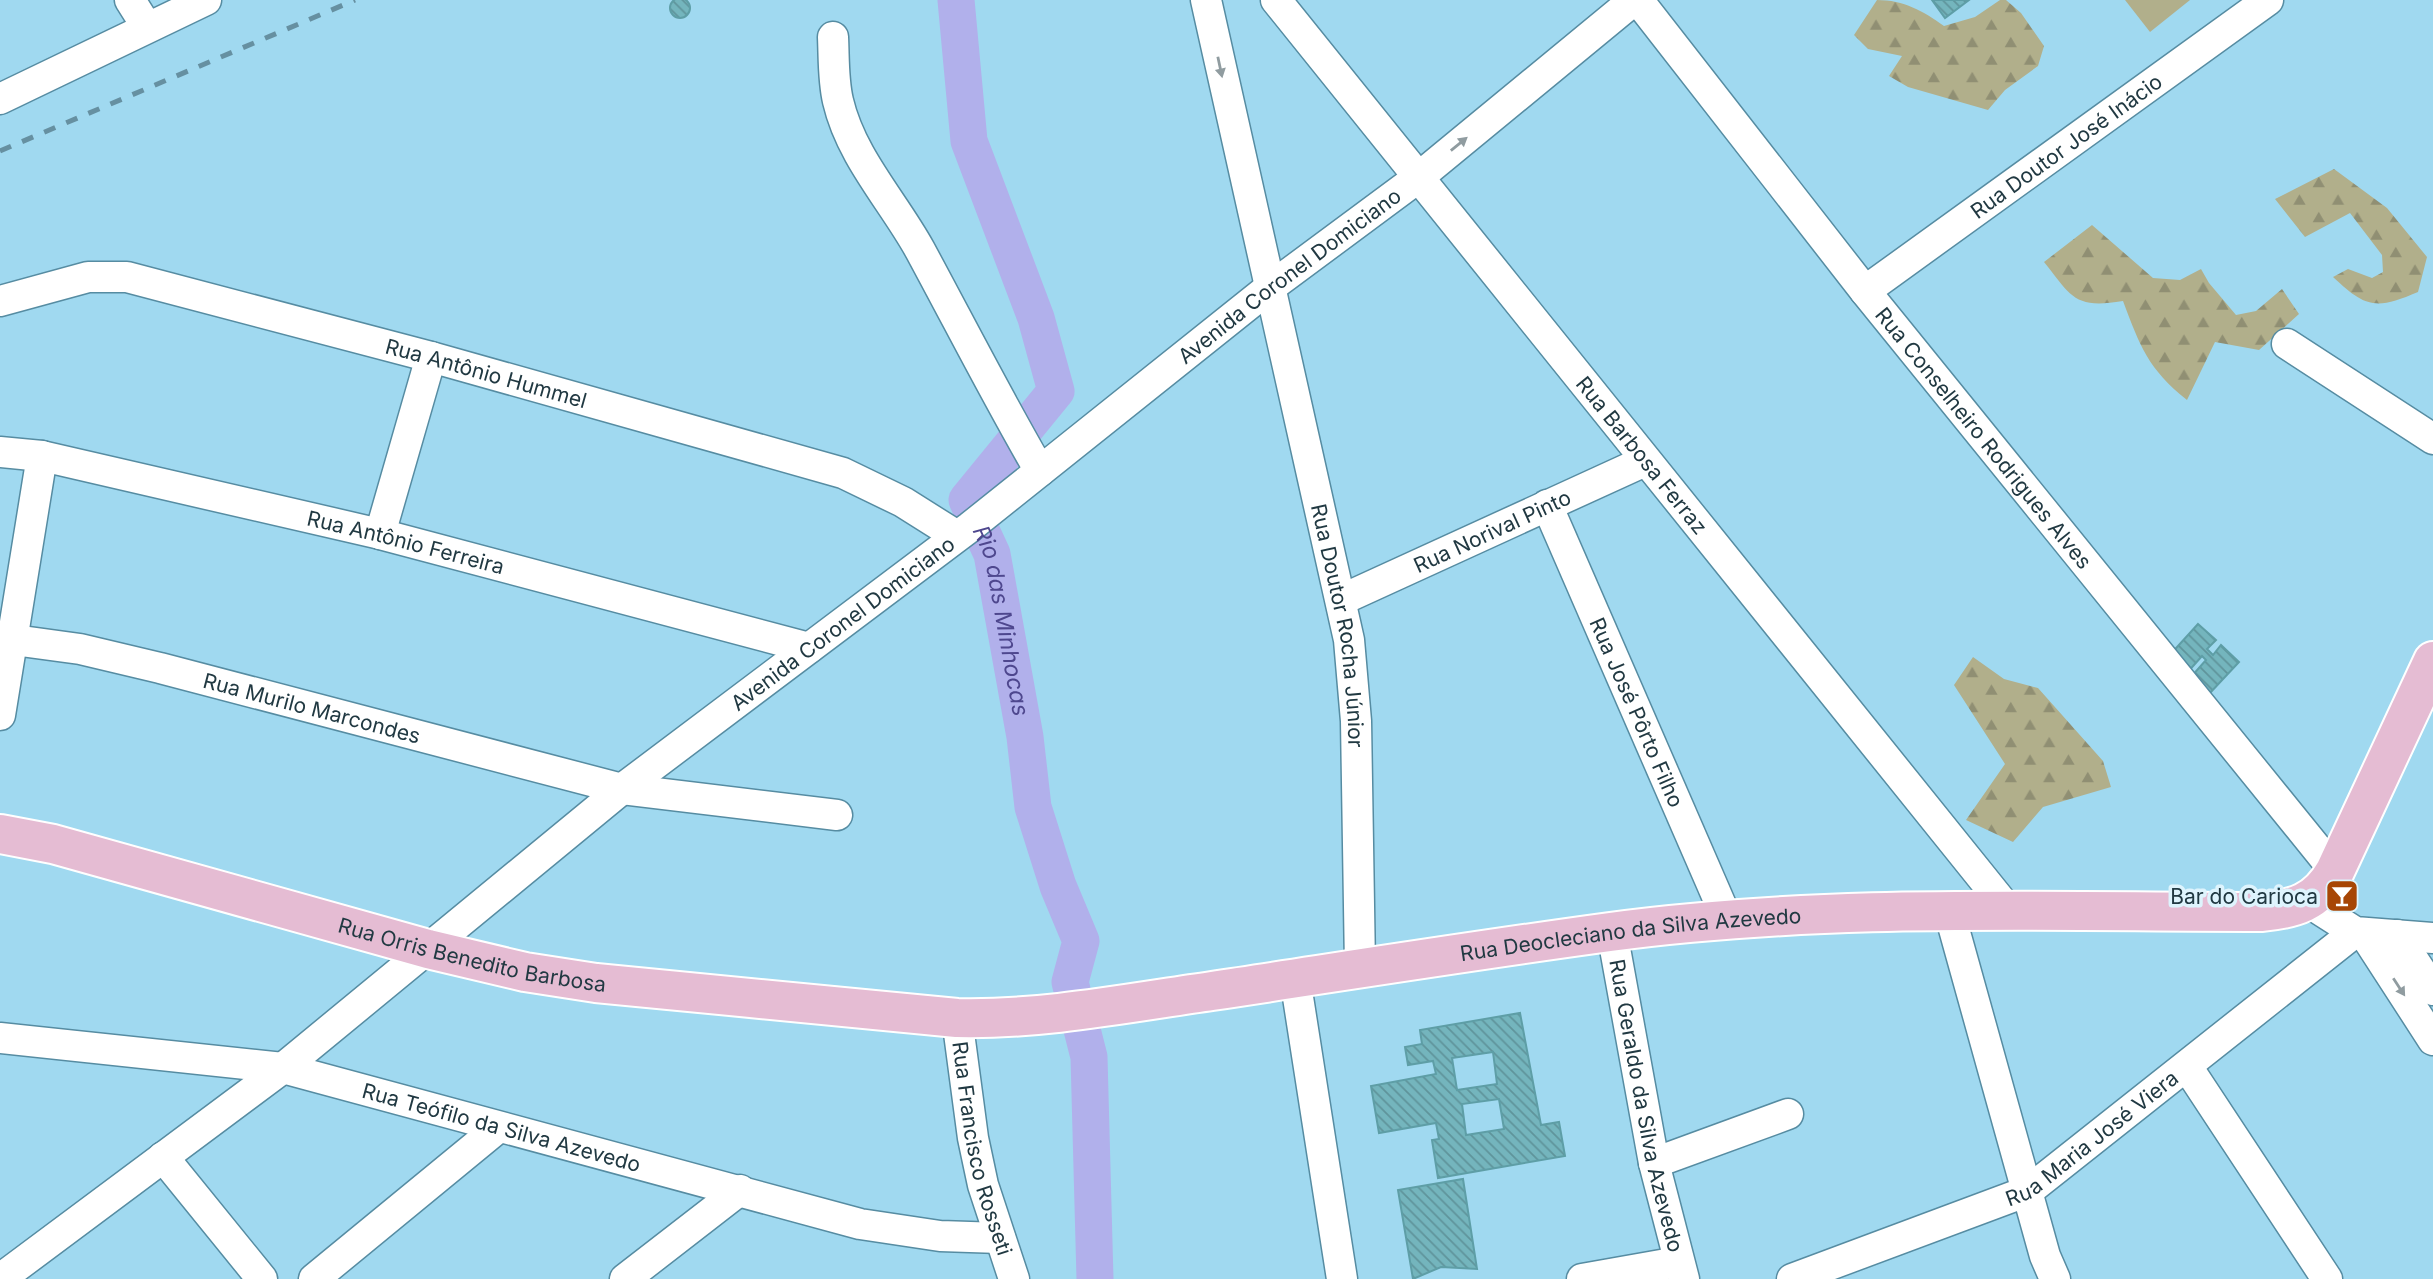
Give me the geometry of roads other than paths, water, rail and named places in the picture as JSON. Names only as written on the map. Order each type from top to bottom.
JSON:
[{"type":"main road","points":[[2308,902],[2335,871],[2433,661]]},
{"type":"main road","name":"Rua Orris Benedito Barbosa","points":[[0,834],[53,844],[428,949],[525,972],[596,983],[957,1018]]},
{"type":"main road","name":"Rua Deocleciano da Silva Azevedo","points":[[957,1018],[1006,1018],[1114,1005],[1360,967],[1727,919],[1798,913],[1949,911],[2260,912],[2308,902]]},
{"type":"street","points":[[130,0],[147,27]]},
{"type":"street","points":[[0,99],[206,0]]},
{"type":"street","name":"Rua Doutor Rocha Júnior","points":[[1206,0],[1268,289],[1341,600],[1355,682],[1360,967]]},
{"type":"street","name":"Rua Barbosa Ferraz","points":[[1276,0],[2010,911]]},
{"type":"street","name":"Avenida Coronel Domiciano","points":[[0,1279],[283,1068],[622,789],[964,532],[1268,289],[1419,177],[1636,0]]},
{"type":"street","name":"Rua Conselheiro Rodrigues Alves","points":[[1636,0],[1865,291],[2335,871]]},
{"type":"street","name":"Rua Doutor José Inácio","points":[[1865,291],[2268,0]]},
{"type":"street","points":[[833,37],[835,82],[844,122],[875,181],[919,248],[974,357],[1040,471]]},
{"type":"street","name":"Rua Antônio Hummel","points":[[0,300],[88,277],[127,277],[431,357],[844,473],[964,532]]},
{"type":"street","points":[[2287,344],[2433,439]]},
{"type":"street","points":[[380,534],[431,357]]},
{"type":"street","name":"Rua Antônio Ferreira","points":[[0,452],[42,456],[380,534],[809,648]]},
{"type":"street","points":[[0,716],[6,638],[42,456]]},
{"type":"street","name":"Rua Norival Pinto","points":[[1341,600],[1645,461]]},
{"type":"street","name":"Rua José Pôrto Filho","points":[[1547,505],[1727,919]]},
{"type":"street","name":"Rua Murilo Marcondes","points":[[6,638],[80,649],[160,668],[622,789],[837,815]]},
{"type":"street","points":[[2308,902],[2360,933],[2433,1040]]},
{"type":"street","points":[[1949,911],[2054,1279]]},
{"type":"street","name":"Rua Geraldo da Silva Azevedo","points":[[1612,932],[1654,1163],[1681,1271]]},
{"type":"street","points":[[2360,933],[2433,938]]},
{"type":"street","name":"Rua Maria José Viera","points":[[1792,1279],[2028,1191],[2360,933]]},
{"type":"street","points":[[2397,935],[2433,990]]},
{"type":"street","points":[[1295,978],[1342,1279]]},
{"type":"street","name":"Rua Francisco Rosseti","points":[[957,1018],[973,1138],[983,1185],[1014,1279]]},
{"type":"street","name":"Rua Teófilo da Silva Azevedo","points":[[3,1041],[283,1068],[898,1231],[1000,1238]]},
{"type":"street","points":[[2188,1068],[2327,1279]]},
{"type":"street","points":[[1654,1163],[1788,1114]]},
{"type":"street","points":[[314,1279],[499,1127]]},
{"type":"street","points":[[163,1157],[262,1279]]},
{"type":"street","points":[[625,1279],[740,1190]]},
{"type":"street","points":[[1582,1279],[1681,1271]]},
{"type":"waterway","name":"Rio das Minhocas","points":[[956,0],[969,141],[1036,318],[1056,391],[967,500],[992,554],[1025,737],[1033,807],[1058,886],[1081,941],[1070,982],[1089,1057],[1095,1279]]},
{"type":"railway","points":[[0,151],[355,0]]},
{"type":"place","name":"Bar do Carioca","points":[[2342,896]]}]
